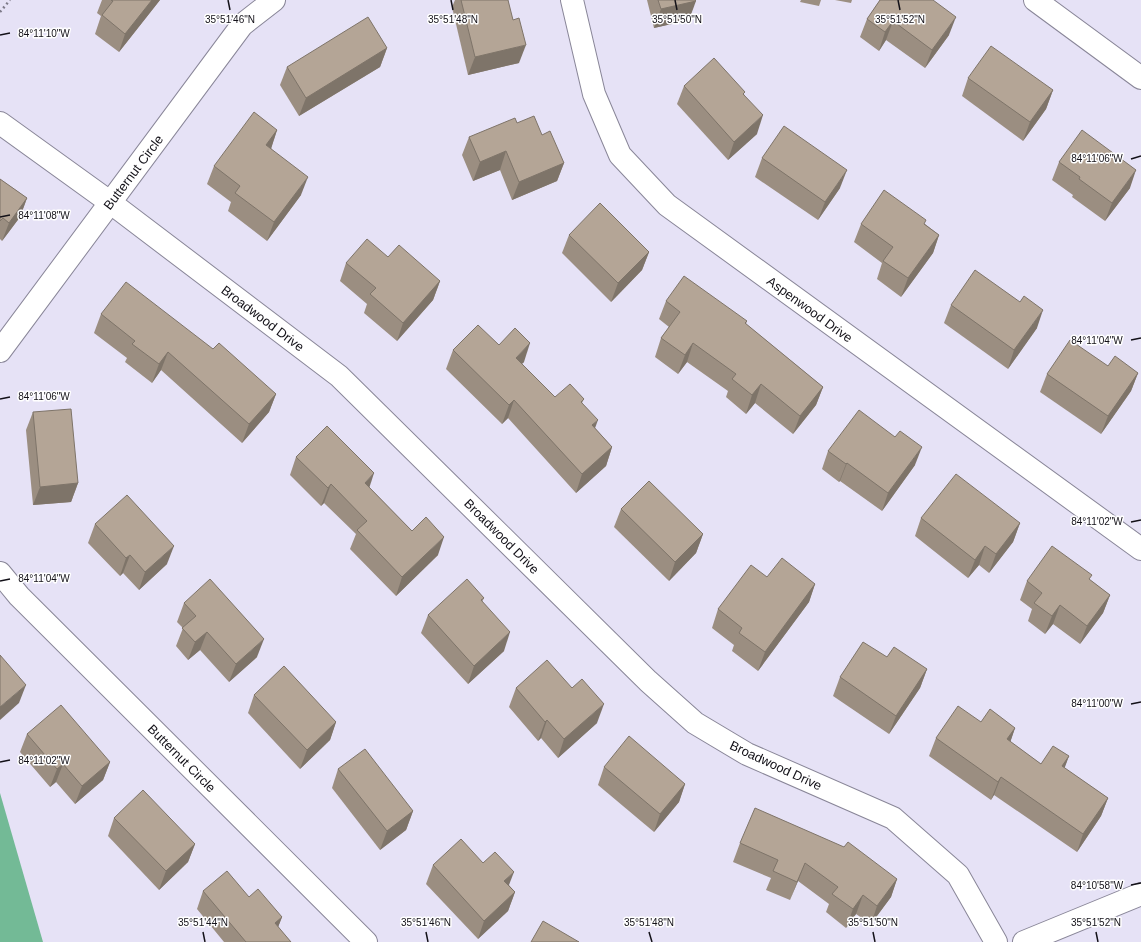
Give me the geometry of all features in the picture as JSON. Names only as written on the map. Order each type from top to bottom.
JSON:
[{"type":"street","name":"Butternut Circle","points":[[0,351],[242,25],[274,0]]},
{"type":"street","name":"Aspenwood Drive","points":[[572,0],[594,94],[620,155],[667,205],[1141,549]]},
{"type":"street","points":[[1035,0],[1141,78]]},
{"type":"street","name":"Broadwood Drive","points":[[0,123],[111,203],[339,376],[648,681],[695,723],[747,754],[893,818],[958,875],[996,942]]},
{"type":"street","name":"Butternut Circle","points":[[0,573],[19,596],[366,942]]},
{"type":"street","points":[[1024,942],[1141,894]]},
{"type":"path","points":[[0,12],[10,0]]},
{"type":"green space","points":[[0,793],[43,942],[0,942]]},
{"type":"building","points":[[111,0],[152,0],[125,34],[102,15],[113,1]]},
{"type":"building","points":[[461,0],[508,0],[513,20],[519,18],[526,45],[475,57]]},
{"type":"building","points":[[658,0],[695,0],[696,1],[661,9]]},
{"type":"building","points":[[880,0],[933,0],[956,17],[932,50],[893,21],[885,32],[867,19]]},
{"type":"building","points":[[368,17],[387,48],[306,98],[287,67]]},
{"type":"building","points":[[991,46],[1053,90],[1030,122],[968,78]]},
{"type":"building","points":[[714,58],[745,92],[743,94],[763,115],[734,142],[684,86]]},
{"type":"building","points":[[254,112],[277,130],[266,145],[308,177],[274,222],[235,193],[240,186],[214,166]]},
{"type":"building","points":[[534,116],[542,135],[550,131],[564,163],[519,182],[506,151],[480,162],[469,137],[515,118],[517,123]]},
{"type":"building","points":[[784,126],[847,170],[825,202],[762,158]]},
{"type":"building","points":[[1082,130],[1136,170],[1112,203],[1079,179],[1080,177],[1059,162]]},
{"type":"building","points":[[0,179],[27,198],[9,223],[3,218],[0,221]]},
{"type":"building","points":[[884,190],[926,220],[924,224],[939,235],[908,278],[883,261],[893,247],[861,224]]},
{"type":"building","points":[[600,203],[649,252],[618,283],[569,235]]},
{"type":"building","points":[[367,239],[388,257],[399,245],[440,281],[403,323],[370,294],[376,288],[346,263]]},
{"type":"building","points":[[975,270],[1020,302],[1024,296],[1043,310],[1014,350],[951,305]]},
{"type":"building","points":[[684,276],[747,321],[745,323],[823,387],[800,416],[761,384],[752,395],[732,379],[736,374],[693,343],[685,355],[661,338],[680,312],[666,301]]},
{"type":"building","points":[[126,282],[213,349],[219,343],[276,394],[249,424],[168,352],[159,364],[132,344],[135,341],[101,314]]},
{"type":"building","points":[[478,325],[499,345],[515,328],[530,343],[516,358],[555,397],[570,384],[584,399],[581,402],[598,420],[592,425],[612,447],[582,474],[514,400],[509,405],[453,350]]},
{"type":"building","points":[[1070,340],[1108,366],[1115,356],[1138,373],[1108,416],[1047,374]]},
{"type":"building","points":[[71,409],[78,483],[40,487],[33,412]]},
{"type":"building","points":[[859,410],[895,437],[900,431],[922,447],[888,493],[828,451]]},
{"type":"building","points":[[327,426],[374,473],[365,483],[412,531],[426,517],[444,537],[402,577],[357,530],[367,521],[331,484],[328,488],[296,457]]},
{"type":"building","points":[[956,474],[1020,523],[996,554],[985,546],[975,560],[921,518]]},
{"type":"building","points":[[649,481],[703,534],[675,562],[621,509]]},
{"type":"building","points":[[127,495],[174,546],[145,572],[130,555],[126,558],[95,524]]},
{"type":"building","points":[[1052,546],[1092,575],[1089,579],[1110,595],[1087,626],[1060,605],[1052,616],[1034,603],[1042,593],[1027,581]]},
{"type":"building","points":[[782,558],[815,584],[765,652],[739,633],[742,628],[718,609],[751,565],[767,577]]},
{"type":"building","points":[[210,579],[264,639],[236,664],[207,632],[195,642],[182,628],[196,616],[184,603]]},
{"type":"building","points":[[467,579],[484,598],[481,600],[510,632],[474,666],[428,615]]},
{"type":"building","points":[[863,642],[887,657],[894,647],[927,669],[896,716],[840,677]]},
{"type":"building","points":[[0,655],[26,685],[0,707]]},
{"type":"building","points":[[547,660],[572,688],[582,679],[604,704],[564,739],[547,720],[545,722],[516,688]]},
{"type":"building","points":[[284,666],[336,722],[307,750],[254,695]]},
{"type":"building","points":[[61,705],[110,762],[82,786],[63,764],[57,769],[27,734]]},
{"type":"building","points":[[958,706],[981,722],[990,709],[1015,728],[1007,739],[1041,764],[1053,746],[1069,756],[1062,766],[1108,798],[1083,834],[1001,777],[998,782],[936,738]]},
{"type":"building","points":[[629,736],[685,784],[660,814],[604,767]]},
{"type":"building","points":[[365,749],[413,811],[387,831],[338,769]]},
{"type":"building","points":[[143,790],[195,844],[166,871],[114,818]]},
{"type":"building","points":[[755,808],[844,847],[848,842],[897,879],[877,906],[863,895],[853,909],[832,894],[838,887],[805,863],[797,882],[773,871],[778,860],[740,843]]},
{"type":"building","points":[[461,839],[483,863],[495,852],[514,872],[504,881],[515,892],[484,921],[433,865]]},
{"type":"building","points":[[227,871],[249,897],[258,889],[282,917],[275,923],[291,942],[246,942],[203,891]]},
{"type":"building","points":[[543,921],[579,942],[531,942]]}]
